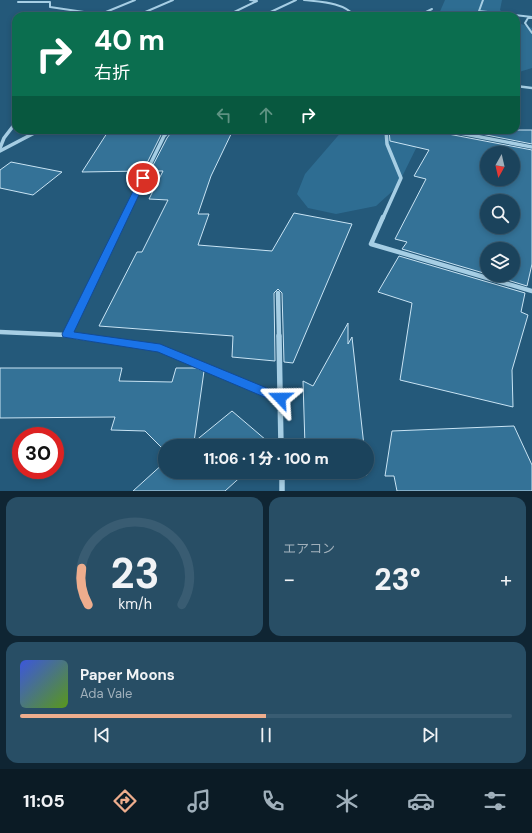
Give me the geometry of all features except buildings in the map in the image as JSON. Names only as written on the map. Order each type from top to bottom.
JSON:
[{"type":"street","points":[[106,12],[134,0]]},
{"type":"street","points":[[145,12],[173,0]]},
{"type":"street","points":[[234,12],[257,1],[250,0]]},
{"type":"street","points":[[270,12],[296,0]]},
{"type":"street","points":[[304,0],[346,8],[351,12]]},
{"type":"street","points":[[483,0],[479,11],[488,12]]},
{"type":"street","points":[[18,2],[50,2],[50,7],[86,12]]},
{"type":"street","points":[[426,12],[432,9]]},
{"type":"street","points":[[520,16],[532,17]]},
{"type":"street","points":[[532,17],[528,18],[525,23],[532,33]]},
{"type":"street","points":[[520,86],[532,88]]},
{"type":"street","points":[[0,149],[4,138],[12,128]]},
{"type":"street","points":[[0,149],[32,134]]},
{"type":"street","points":[[67,334],[166,134]]},
{"type":"street","points":[[386,134],[387,144],[401,178],[371,244],[532,291]]},
{"type":"street","points":[[465,134],[532,147]]},
{"type":"street","points":[[278,293],[281,439]]},
{"type":"street","points":[[0,332],[67,334],[160,348],[280,398]]},
{"type":"street","points":[[282,479],[282,491]]},
{"type":"shaded area","points":[[445,0],[502,0],[500,10],[502,12],[440,12]]},
{"type":"shaded area","points":[[520,24],[532,28],[532,68],[520,72]]},
{"type":"shaded area","points":[[340,134],[423,134],[397,187],[376,206],[336,214],[308,208],[297,194],[305,174]]},
{"type":"route","points":[[143,178],[67,334],[160,348],[280,398]]}]
